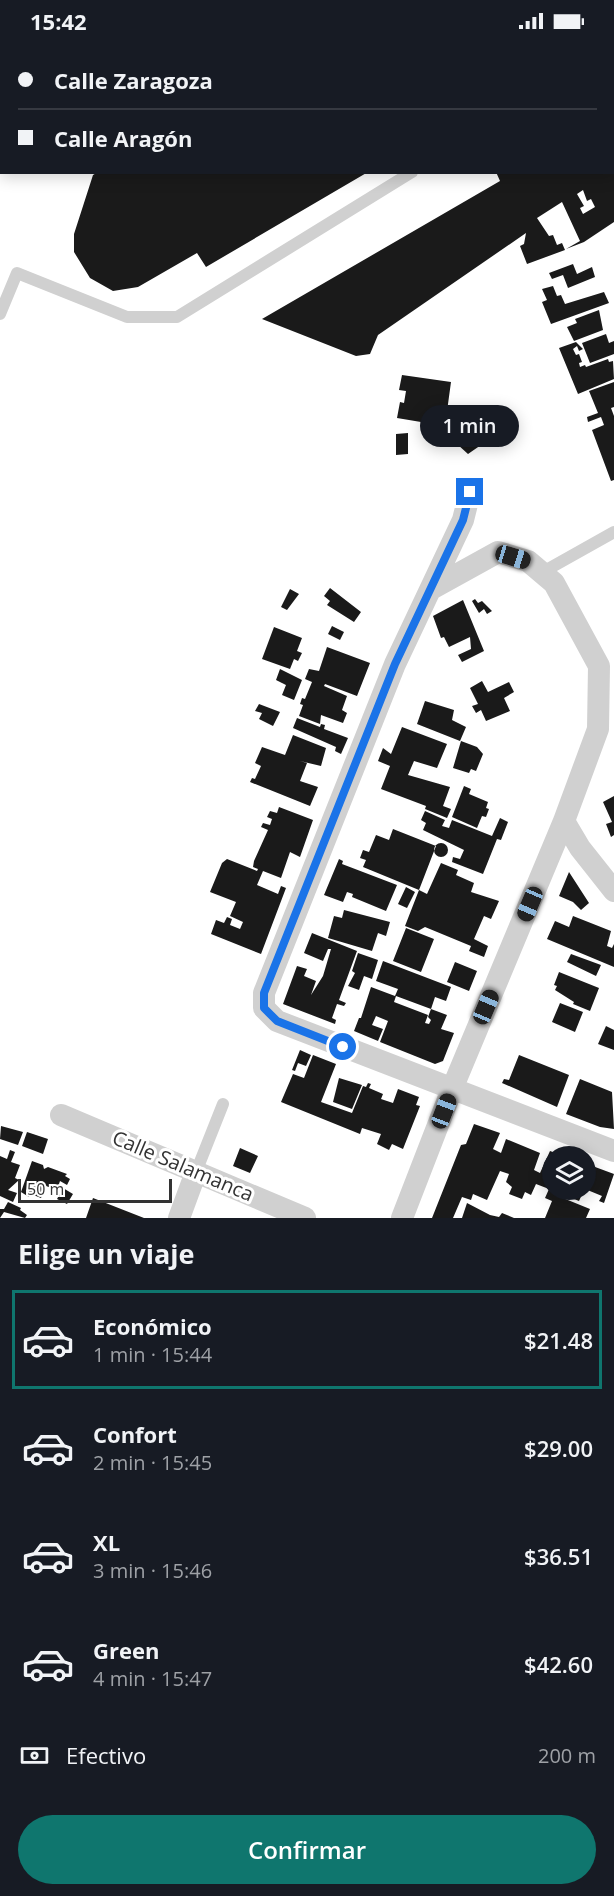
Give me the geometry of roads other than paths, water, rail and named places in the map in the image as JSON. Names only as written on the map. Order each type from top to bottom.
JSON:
[{"type":"street","points":[[470,492],[463,520],[395,664],[264,993],[264,1008],[277,1021],[614,1151]]},
{"type":"street","points":[[402,1218],[452,1089],[564,821],[598,729],[599,666],[554,583],[528,561],[498,552],[430,589]]},
{"type":"street","points":[[564,821],[580,848],[614,891]]},
{"type":"street","name":"Calle Salamanca","points":[[61,1115],[305,1218]]},
{"type":"street","points":[[179,1218],[196,1172]]},
{"type":"lane","points":[[0,314],[17,273],[127,317],[177,317],[409,174]]},
{"type":"lane","points":[[541,573],[614,532]]},
{"type":"lane","points":[[196,1172],[223,1104]]}]
